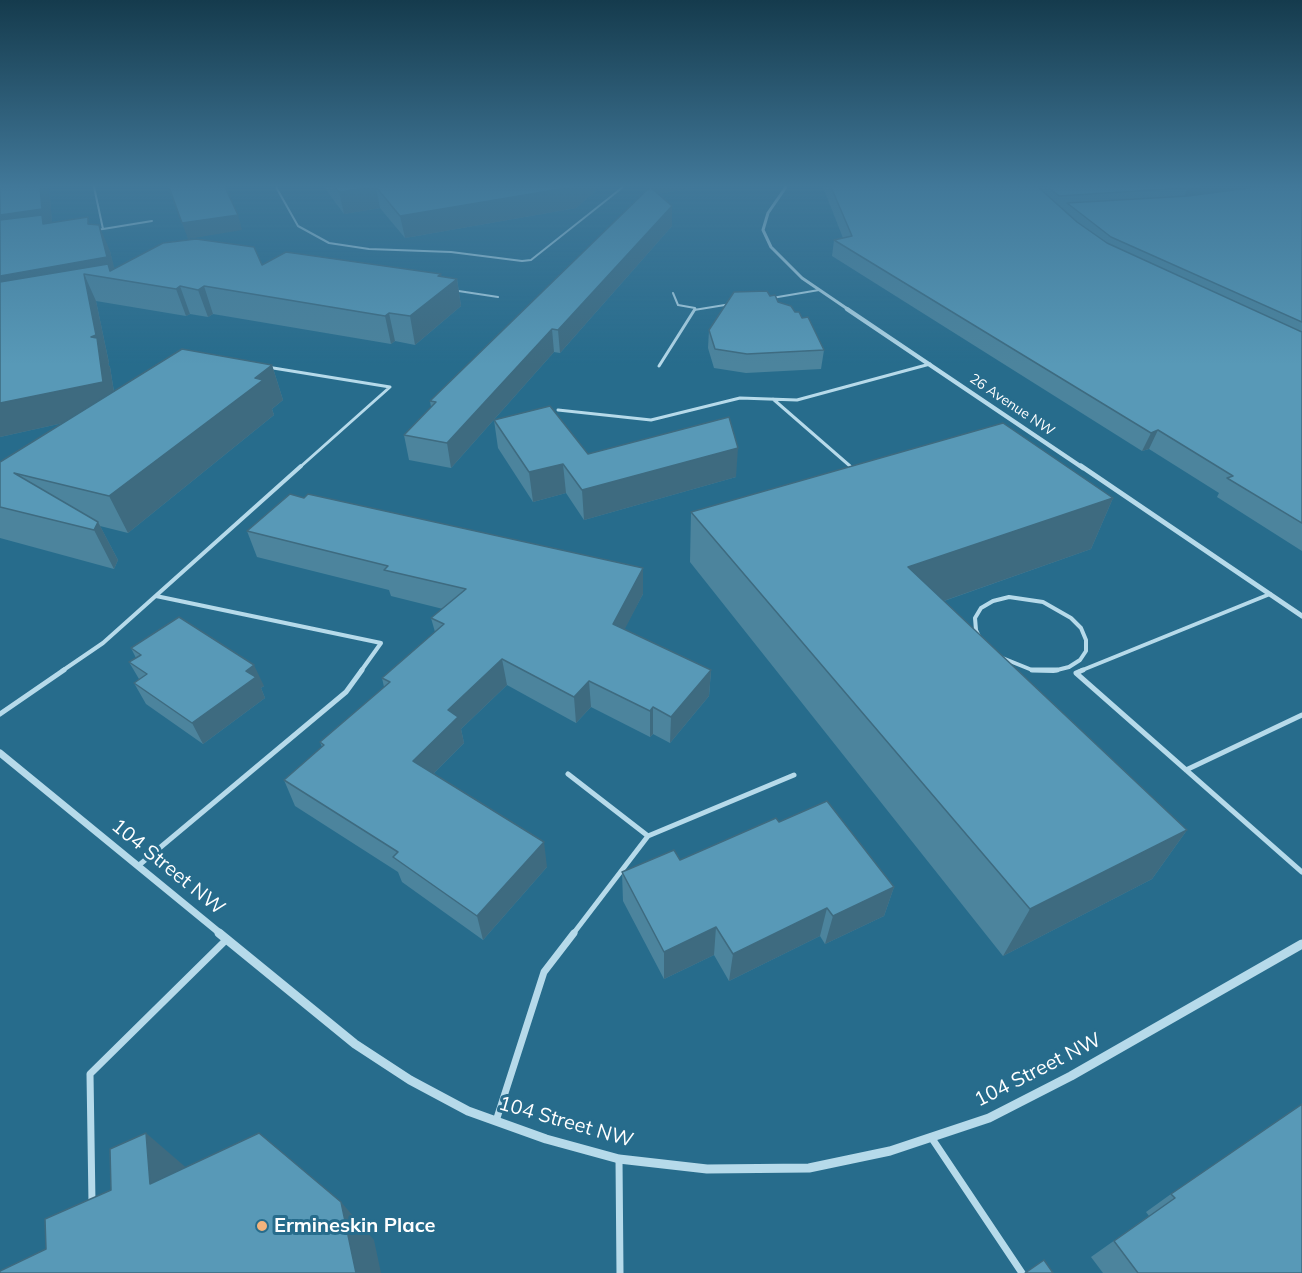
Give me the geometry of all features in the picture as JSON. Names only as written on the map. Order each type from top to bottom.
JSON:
[{"type":"street","name":"26 Avenue NW","points":[[772,246],[785,263],[819,290],[1302,616]]},
{"type":"street","name":"104 Street NW","points":[[0,753],[355,1044],[410,1080],[468,1111],[546,1139],[619,1158],[707,1168],[809,1168],[890,1151],[989,1118],[1071,1076],[1302,944]]},
{"type":"lane","points":[[352,246],[451,252],[522,261],[531,260],[549,246]]},
{"type":"lane","points":[[452,290],[498,297]]},
{"type":"lane","points":[[767,299],[819,290]]},
{"type":"lane","points":[[673,293],[678,305],[695,308],[737,303]]},
{"type":"lane","points":[[659,366],[695,308]]},
{"type":"lane","points":[[0,714],[103,643],[390,387],[255,364]]},
{"type":"lane","points":[[558,410],[651,420],[740,398],[797,400],[930,364]]},
{"type":"lane","points":[[773,399],[850,466]]},
{"type":"lane","points":[[1076,673],[1270,594]]},
{"type":"lane","points":[[138,866],[346,692],[381,643],[155,596]]},
{"type":"lane","points":[[1009,597],[1026,598],[1058,609],[1081,628],[1086,640],[1086,651],[1080,660],[1069,667],[1053,671],[1032,670],[995,655],[982,643],[976,630],[975,618],[981,608],[993,600],[1009,597]]},
{"type":"lane","points":[[1069,667],[1302,872]]},
{"type":"lane","points":[[1186,770],[1302,715]]},
{"type":"lane","points":[[568,774],[648,836]]},
{"type":"lane","points":[[496,1121],[544,972],[648,836],[794,775]]},
{"type":"lane","points":[[92,1210],[90,1074],[227,939]]},
{"type":"lane","points":[[932,1137],[1022,1273]]},
{"type":"lane","points":[[619,1158],[620,1273]]},
{"type":"building","points":[[0,246],[104,246],[107,257],[0,276]]},
{"type":"building","points":[[157,246],[250,246],[254,247],[262,265],[286,252],[441,274],[438,276],[457,279],[410,316],[389,313],[385,316],[204,286],[198,290],[180,286],[176,289],[84,274],[96,335],[91,337],[97,338],[103,382],[0,403],[0,282],[108,264],[110,271]]},
{"type":"building","points":[[589,246],[635,246],[558,330],[552,329],[447,443],[404,435],[436,402],[430,401]]},
{"type":"building","points":[[845,246],[1114,246],[1302,332],[1302,523],[1227,478],[1233,476],[1158,430],[1151,433]]},
{"type":"building","points":[[1132,246],[1302,246],[1302,322]]},
{"type":"building","points":[[767,291],[770,296],[775,295],[778,302],[791,306],[795,312],[799,312],[802,318],[808,317],[824,350],[747,354],[715,349],[709,330],[734,292]]},
{"type":"building","points":[[182,349],[272,365],[255,378],[263,380],[109,496],[14,473],[98,522],[94,530],[0,507],[0,462]]},
{"type":"building","points":[[550,406],[588,454],[729,417],[738,448],[582,490],[563,464],[529,472],[494,420]]},
{"type":"building","points":[[1003,423],[1113,498],[908,567],[1187,830],[1030,909],[691,512]]},
{"type":"building","points":[[290,494],[304,498],[308,494],[643,568],[613,624],[711,670],[671,717],[653,707],[650,711],[589,681],[574,697],[502,659],[448,710],[458,717],[413,761],[544,842],[477,916],[393,857],[398,852],[284,780],[324,745],[320,742],[390,682],[382,678],[444,624],[431,618],[466,589],[384,570],[388,566],[247,531]]},
{"type":"building","points":[[179,617],[254,665],[246,671],[256,677],[192,723],[134,683],[147,674],[129,662],[141,655],[131,648]]},
{"type":"building","points":[[827,801],[894,887],[833,916],[827,908],[733,954],[716,927],[664,952],[622,872],[674,850],[680,860],[776,818],[779,822]]},
{"type":"building","points":[[1302,1104],[1302,1273],[1138,1273],[1114,1241],[1175,1198],[1171,1194]]},
{"type":"building","points":[[146,1133],[150,1184],[259,1133],[341,1202],[356,1273],[0,1273],[46,1249],[45,1219],[111,1190],[110,1149]]},
{"type":"building","points":[[1044,1260],[1053,1273],[1025,1273]]},
{"type":"place","name":"Ermineskin Place","points":[[262,1226]]}]
